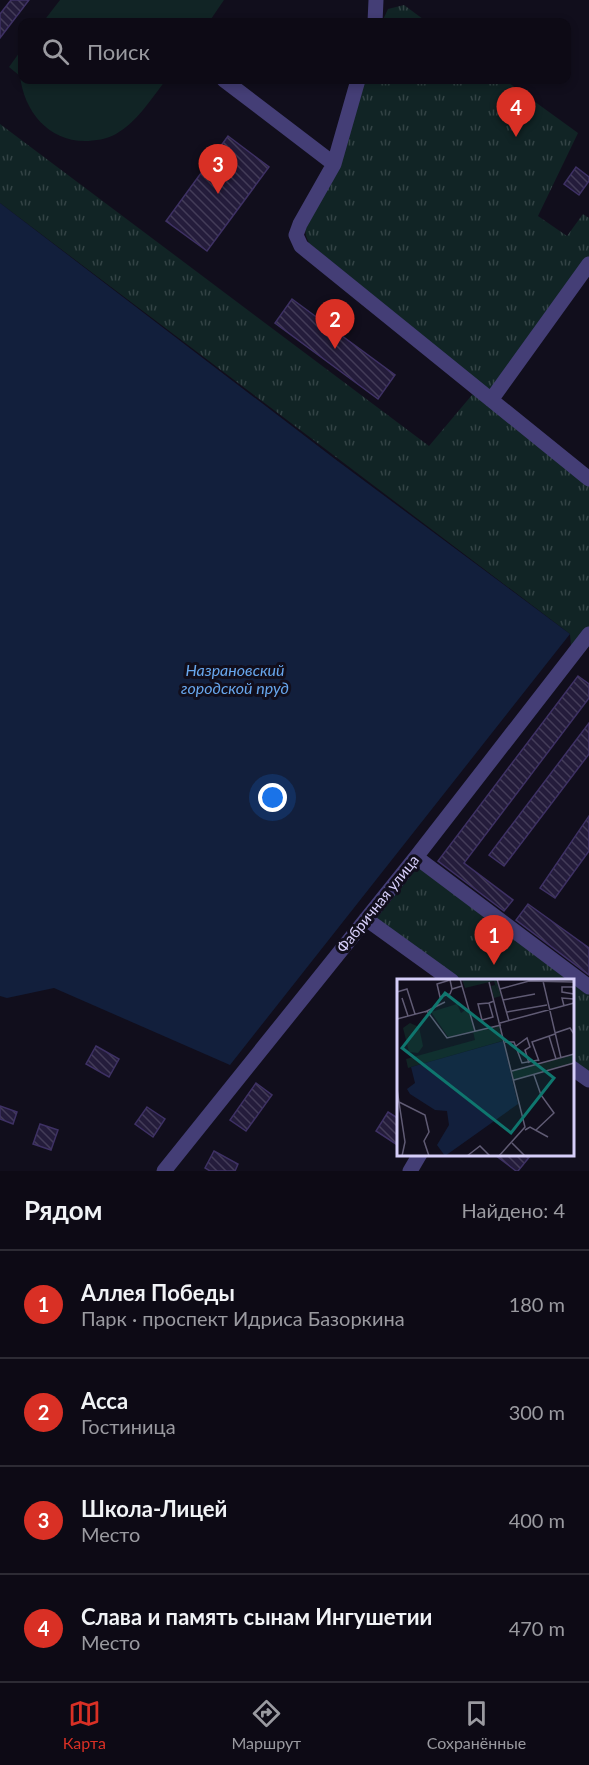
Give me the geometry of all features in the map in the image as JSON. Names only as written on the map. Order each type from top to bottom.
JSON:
[{"type":"street","points":[[375,18],[376,0]]},
{"type":"street","points":[[229,84],[334,164]]},
{"type":"street","points":[[357,84],[334,164],[296,235],[301,246],[589,479]]},
{"type":"street","points":[[491,400],[589,264]]},
{"type":"street","name":"Фабричная улица","points":[[164,1171],[416,857],[589,634]]},
{"type":"street","points":[[416,857],[589,987]]},
{"type":"street","points":[[366,919],[449,979]]},
{"type":"street","points":[[574,1069],[589,1080]]},
{"type":"street","points":[[410,1171],[419,1156]]},
{"type":"green space","points":[[60,0],[224,0],[212,18],[46,18]]},
{"type":"green space","points":[[404,5],[422,18],[384,18],[388,9]]},
{"type":"green space","points":[[18,55],[18,74],[9,67]]},
{"type":"green space","points":[[21,84],[163,84],[137,117],[124,129],[109,137],[85,141],[72,140],[49,130],[33,112]]},
{"type":"green space","points":[[363,84],[511,84],[578,133],[538,216],[567,236],[583,214],[589,218],[589,259],[491,391],[309,243],[305,229]]},
{"type":"green space","points":[[0,124],[429,446],[477,389],[589,479],[589,634],[572,657],[570,634],[0,203]]},
{"type":"green space","points":[[416,857],[589,987],[589,1081],[574,1070],[574,979],[451,979],[366,919]]},
{"type":"water","name":"Назрановский городской пруд","points":[[0,203],[335,459],[570,634],[230,1065],[54,988],[7,998],[0,996]]},
{"type":"building","points":[[11,0],[29,0],[0,38],[0,14]]},
{"type":"building","points":[[228,136],[269,167],[207,251],[166,221]]},
{"type":"building","points":[[576,167],[589,177],[589,181],[579,195],[564,184]]},
{"type":"building","points":[[292,299],[395,375],[378,399],[275,323]]},
{"type":"building","points":[[578,676],[589,684],[589,698],[464,863],[513,900],[504,911],[438,861]]},
{"type":"building","points":[[589,723],[589,754],[504,866],[489,855]]},
{"type":"building","points":[[589,816],[589,851],[555,898],[540,888]]},
{"type":"building","points":[[528,904],[589,948],[589,975],[516,920]]},
{"type":"building","points":[[96,1046],[119,1059],[109,1077],[86,1064]]},
{"type":"building","points":[[256,1083],[272,1095],[246,1131],[230,1120]]},
{"type":"building","points":[[0,1106],[17,1112],[13,1124],[0,1119]]},
{"type":"building","points":[[147,1107],[165,1119],[153,1137],[135,1124]]},
{"type":"building","points":[[388,1112],[397,1118],[397,1145],[376,1131]]},
{"type":"building","points":[[40,1124],[58,1130],[51,1150],[33,1144]]},
{"type":"building","points":[[214,1151],[238,1164],[235,1171],[210,1171],[205,1168]]},
{"type":"building","points":[[496,1156],[530,1156],[516,1171]]},
{"type":"place","name":"Слава и память сынам Ингушетии","points":[[516,137]]},
{"type":"place","name":"Школа-Лицей","points":[[218,194]]},
{"type":"place","name":"Асса","points":[[335,349]]},
{"type":"place","name":"Аллея Победы","points":[[494,965]]}]
